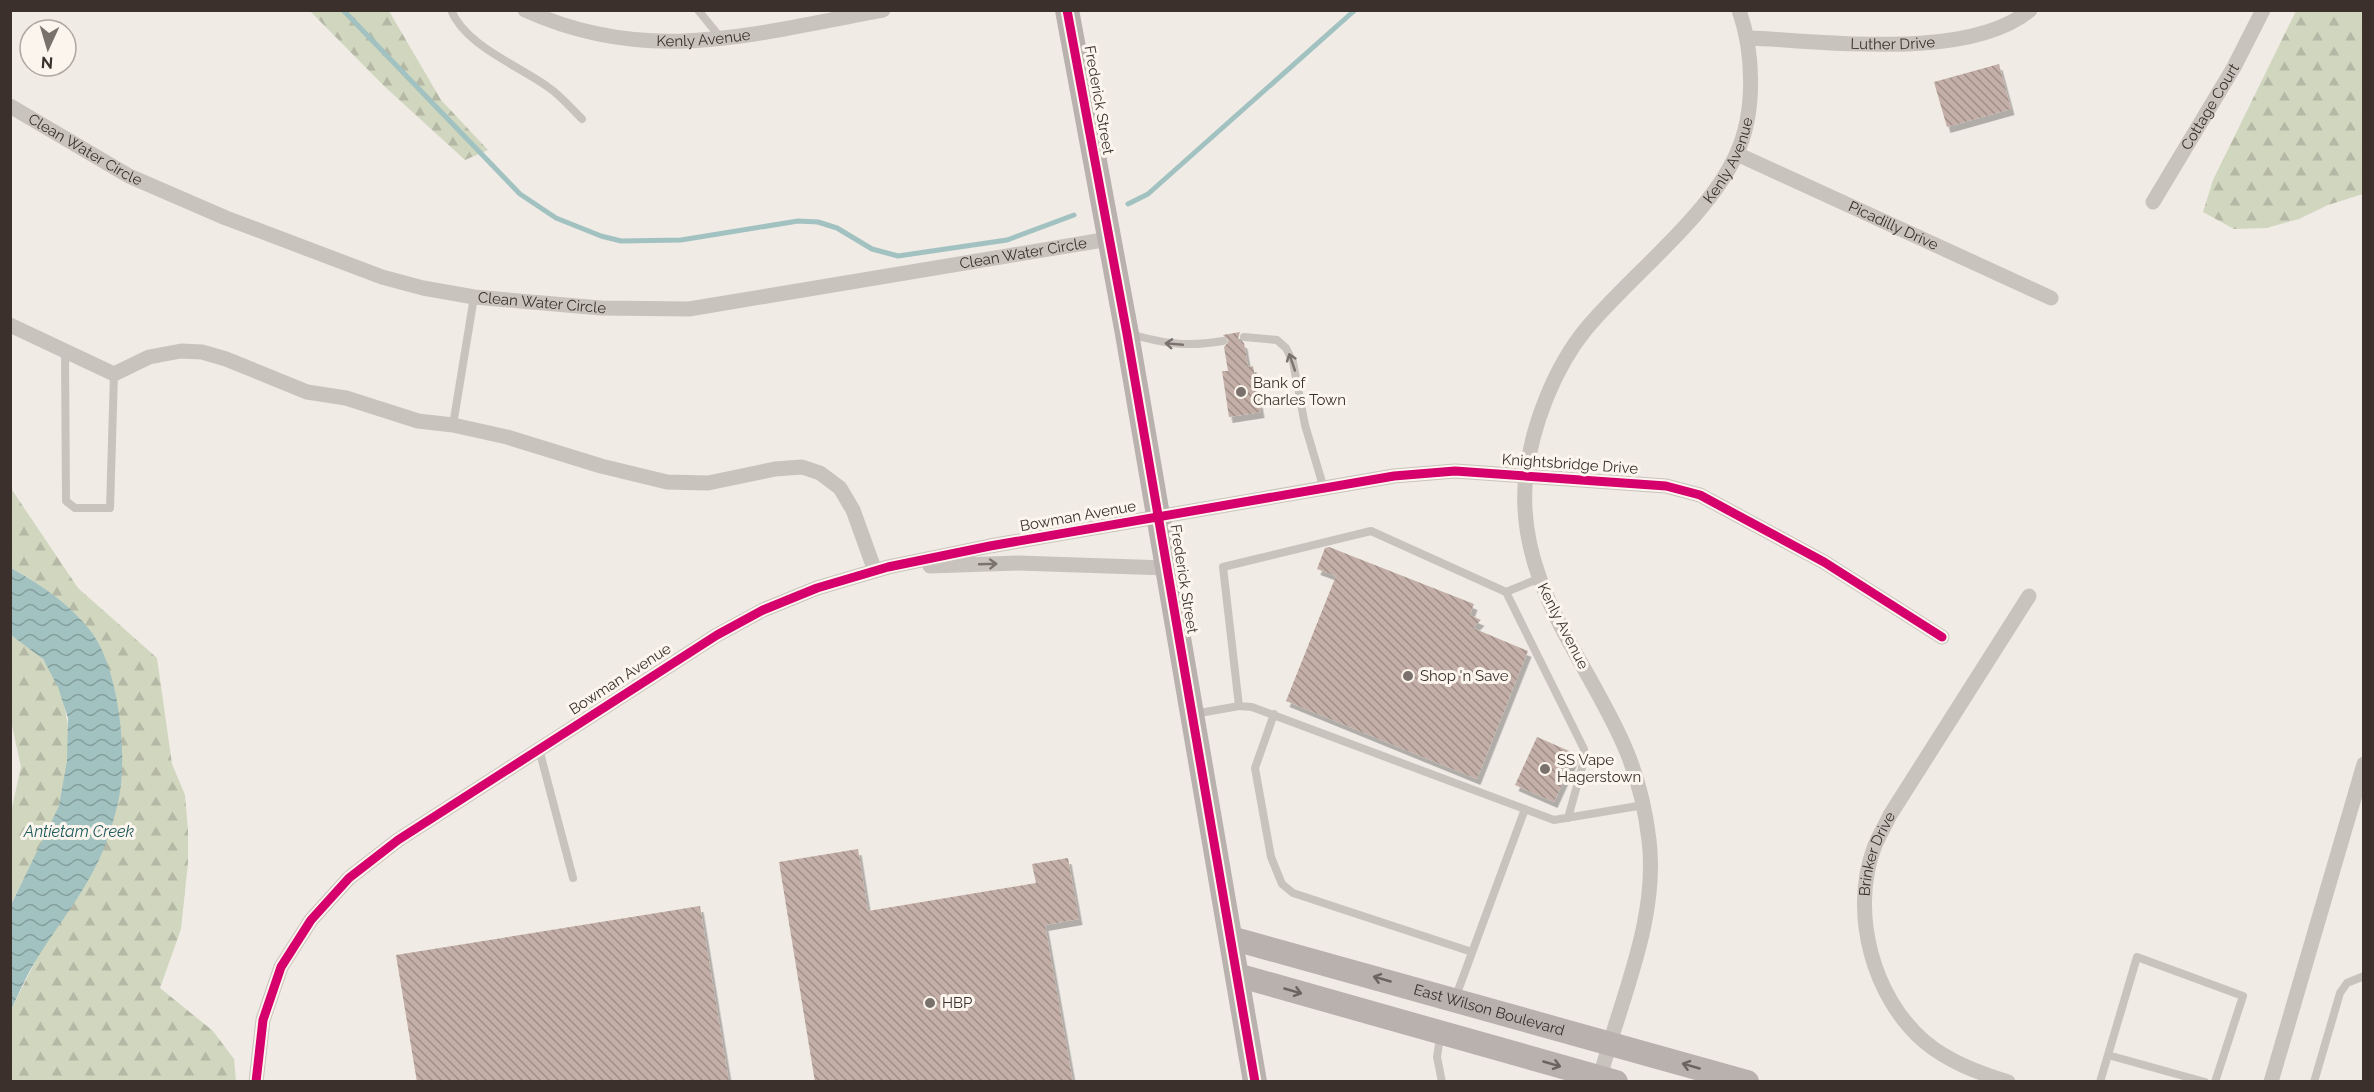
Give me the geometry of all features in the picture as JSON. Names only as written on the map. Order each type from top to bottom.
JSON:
[{"type":"main road","name":"Frederick Street","points":[[1067,10],[1127,334],[1256,1082]]},
{"type":"main road","name":"East Wilson Boulevard","points":[[1231,938],[1747,1082]]},
{"type":"main road","points":[[1237,975],[1605,1080]]},
{"type":"main road","points":[[1338,1004],[1348,995],[1361,993],[1441,1015],[1449,1011],[1455,1000]]},
{"type":"street","name":"Kenly Avenue","points":[[525,10],[559,26],[635,42],[680,43],[721,39],[884,10]]},
{"type":"street","name":"Kenly Avenue","points":[[1605,1080],[1611,1043],[1646,911],[1650,881],[1650,843],[1644,806],[1623,742],[1538,579],[1531,555],[1526,516],[1526,476],[1537,427],[1548,396],[1564,362],[1584,331],[1699,210],[1737,154],[1748,108],[1752,77],[1749,38],[1739,10]]},
{"type":"street","name":"Luther Drive","points":[[1749,38],[1863,43],[1931,42],[1989,33],[2021,18],[2030,10]]},
{"type":"street","name":"Cottage Court","points":[[2153,202],[2234,67],[2263,10]]},
{"type":"street","name":"Clean Water Circle","points":[[10,106],[129,176],[226,218],[382,277],[423,288],[474,297],[621,310],[689,309],[1109,239]]},
{"type":"street","name":"Picadilly Drive","points":[[1737,154],[2050,298]]},
{"type":"street","points":[[10,325],[114,374],[149,357],[181,351],[202,352],[226,359],[307,392],[346,398],[418,422],[453,425],[507,437],[601,466],[666,482],[708,483],[775,469],[802,467],[820,473],[840,488],[881,569],[1018,563],[1167,568]]},
{"type":"street","name":"Knightsbridge Drive","points":[[1159,518],[1430,472],[1666,486],[1700,495],[1824,562],[1942,637]]},
{"type":"street","name":"Bowman Avenue","points":[[256,1082],[267,1010],[281,967],[311,920],[349,878],[398,840],[717,635],[763,610],[817,588],[881,569],[990,546],[1159,518]]},
{"type":"street","name":"Brinker Drive","points":[[2008,1082],[1956,1063],[1925,1042],[1903,1017],[1882,983],[1869,950],[1864,910],[1874,849],[1890,815],[2029,596]]},
{"type":"street","points":[[2271,1082],[2364,764]]},
{"type":"lane","points":[[451,10],[456,23],[471,38],[551,89],[582,119]]},
{"type":"lane","points":[[698,10],[721,39]]},
{"type":"lane","points":[[453,425],[474,297]]},
{"type":"lane","points":[[1127,334],[1167,344],[1192,346],[1223,341]]},
{"type":"lane","points":[[1244,337],[1277,340],[1286,348],[1293,362],[1324,489]]},
{"type":"lane","points":[[65,352],[66,501],[75,508],[110,508],[114,374]]},
{"type":"lane","points":[[1239,706],[1223,567],[1371,531],[1506,592],[1584,749],[1583,764],[1568,818]]},
{"type":"lane","points":[[1506,592],[1538,579]]},
{"type":"lane","points":[[1192,714],[1239,706],[1252,707],[1554,820],[1644,806]]},
{"type":"lane","points":[[1274,714],[1255,768],[1271,857],[1282,884],[1293,893],[1472,952]]},
{"type":"lane","points":[[539,749],[573,878]]},
{"type":"lane","points":[[1455,1000],[1525,809]]},
{"type":"lane","points":[[2100,1082],[2137,957],[2243,996],[2215,1082]]},
{"type":"lane","points":[[2314,1082],[2340,993],[2347,983],[2364,976]]},
{"type":"lane","points":[[1441,1033],[1437,1047],[1442,1082]]},
{"type":"lane","points":[[2108,1055],[2205,1082]]},
{"type":"green space","points":[[310,11],[389,11],[441,100],[488,150],[465,160],[384,86]]},
{"type":"green space","points":[[2296,11],[2363,11],[2363,194],[2328,205],[2299,219],[2266,228],[2234,229],[2203,212],[2213,180]]},
{"type":"green space","points":[[10,487],[78,588],[157,658],[172,764],[185,795],[188,830],[188,863],[181,929],[160,988],[213,1031],[234,1059],[236,1081],[11,1081],[11,1010],[120,792],[121,753],[114,687],[105,659],[91,634],[71,611],[45,589],[11,568]]},
{"type":"green space","points":[[11,635],[36,653],[53,676],[66,712],[69,750],[64,788],[55,818],[11,905],[11,812],[21,767],[11,721]]},
{"type":"water","name":"Antietam Creek","points":[[11,568],[63,602],[89,629],[99,644],[107,663],[118,707],[122,774],[116,810],[101,856],[85,886],[34,963],[11,1010],[11,905],[59,806],[67,761],[68,718],[58,687],[43,659],[11,635]]},
{"type":"building","points":[[1999,64],[2011,109],[1947,127],[1934,82]]},
{"type":"building","name":"Bank of Charles Town","points":[[1240,332],[1238,339],[1244,343],[1248,367],[1253,366],[1261,412],[1229,417],[1222,371],[1228,371],[1224,347],[1229,341],[1223,335]]},
{"type":"building","name":"Shop 'n Save","points":[[1329,547],[1474,604],[1470,615],[1481,620],[1473,628],[1528,651],[1477,779],[1286,701],[1336,576],[1317,569],[1325,548]]},
{"type":"building","name":"SS Vape Hagerstown","points":[[1537,737],[1576,754],[1554,802],[1515,785]]},
{"type":"building","name":"HBP","points":[[858,849],[868,911],[1036,883],[1032,864],[1068,858],[1079,919],[1045,925],[1073,1082],[815,1082],[779,862]]},
{"type":"building","points":[[700,906],[729,1082],[417,1082],[396,955]]},
{"type":"waterway","points":[[343,10],[520,194],[556,218],[601,236],[621,241],[681,240],[798,221],[818,222],[837,228],[872,249],[898,256],[1007,240],[1074,215]]},
{"type":"waterway","points":[[1128,204],[1148,194],[1355,10]]},
{"type":"cycle path","points":[[1067,10],[1127,334],[1255,1082]]},
{"type":"cycle path","points":[[256,1082],[263,1020],[281,967],[311,920],[349,878],[398,840],[717,635],[763,610],[817,588],[888,567],[990,546],[1394,476],[1455,471],[1666,486],[1700,495],[1824,562],[1942,637]]},
{"type":"place","name":"Bank of Charles Town","points":[[1241,392]]},
{"type":"place","name":"Shop 'n Save","points":[[1408,676]]},
{"type":"place","name":"SS Vape Hagerstown","points":[[1545,769]]},
{"type":"place","name":"HBP","points":[[930,1003]]}]
